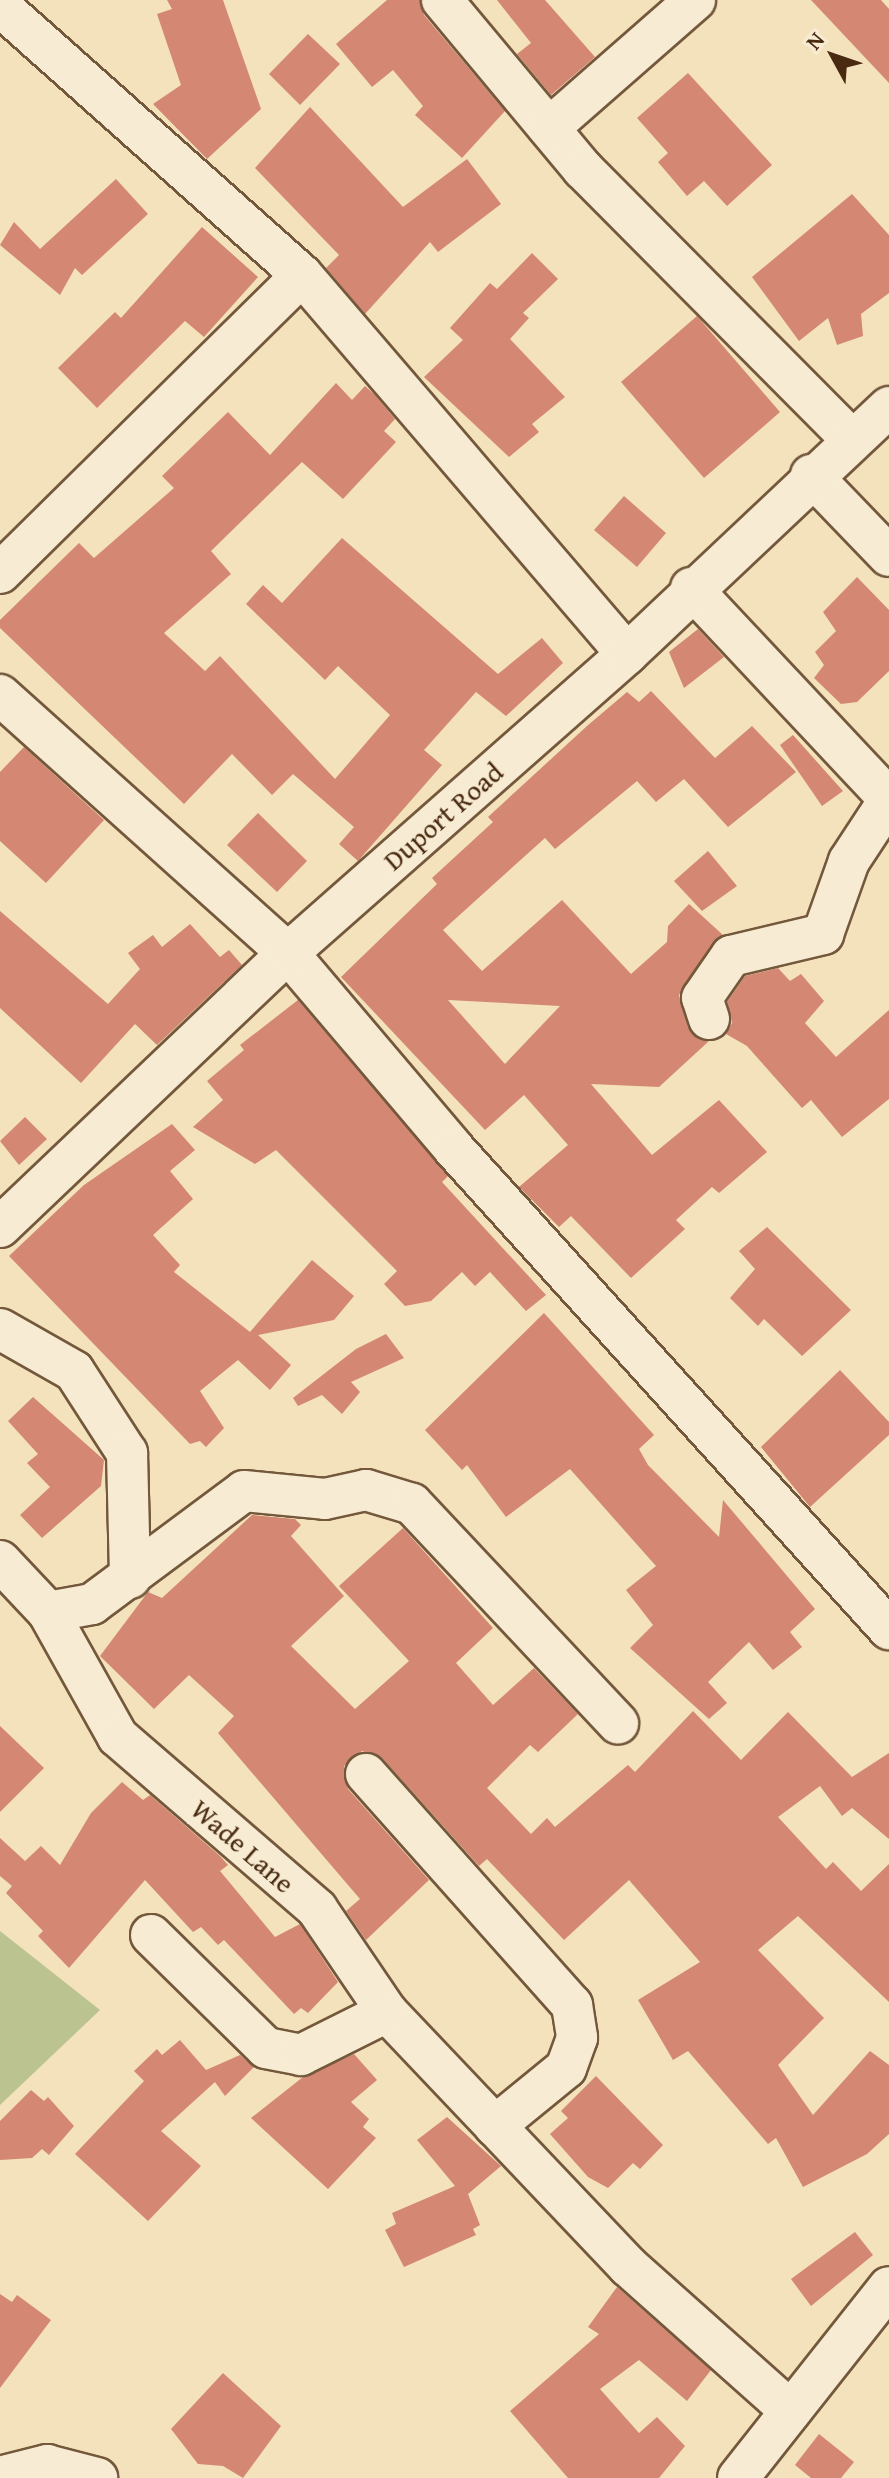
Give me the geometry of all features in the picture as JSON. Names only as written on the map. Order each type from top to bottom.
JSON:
[{"type":"street","points":[[442,0],[549,128],[852,440]]},
{"type":"street","points":[[549,128],[695,0]]},
{"type":"street","points":[[0,6],[302,275],[627,654]]},
{"type":"street","points":[[0,573],[302,275]]},
{"type":"street","name":"Duport Road","points":[[0,1227],[288,953],[627,654],[691,588],[811,475],[889,407]]},
{"type":"street","points":[[811,475],[889,556]]},
{"type":"street","points":[[691,588],[889,799],[849,861],[829,946],[731,956],[702,998],[709,1019]]},
{"type":"street","points":[[0,695],[288,953],[454,1149],[889,1629]]},
{"type":"street","points":[[0,1329],[74,1371],[127,1453],[130,1578]]},
{"type":"street","points":[[48,1612],[92,1604],[244,1491],[325,1499],[366,1490],[412,1504],[618,1723]]},
{"type":"street","name":"Wade Lane","points":[[0,1561],[48,1612],[118,1737],[317,1909],[387,2012],[628,2266],[791,2411]]},
{"type":"street","points":[[366,1774],[572,2005],[577,2038],[566,2068],[495,2126]]},
{"type":"street","points":[[151,1935],[266,2048],[301,2055],[387,2012]]},
{"type":"street","points":[[738,2478],[889,2287]]},
{"type":"street","points":[[0,2477],[47,2465],[97,2478]]},
{"type":"green space","points":[[0,1931],[100,2010],[0,2105]]},
{"type":"building","points":[[167,0],[223,0],[261,109],[207,159],[153,104],[181,85],[157,14],[172,9]]},
{"type":"building","points":[[387,0],[420,0],[424,15],[505,111],[462,158],[415,115],[423,106],[393,70],[372,87],[336,44]]},
{"type":"building","points":[[497,0],[545,0],[595,57],[551,95],[517,54],[531,43]]},
{"type":"building","points":[[811,0],[881,0],[889,9],[889,83]]},
{"type":"building","points":[[308,34],[340,64],[300,105],[269,74]]},
{"type":"building","points":[[688,73],[772,165],[727,206],[704,181],[687,196],[658,162],[668,153],[637,118]]},
{"type":"building","points":[[310,107],[403,207],[467,159],[501,204],[438,252],[430,242],[365,314],[326,268],[339,255],[255,168]]},
{"type":"building","points":[[116,179],[148,214],[82,275],[75,268],[60,295],[0,245],[14,222],[40,249]]},
{"type":"building","points":[[852,194],[889,235],[889,293],[861,314],[863,336],[837,345],[828,318],[799,341],[752,277]]},
{"type":"building","points":[[202,227],[258,277],[204,337],[185,321],[97,408],[58,368],[115,312],[121,318]]},
{"type":"building","points":[[532,253],[558,279],[523,313],[529,318],[510,339],[565,397],[532,424],[539,432],[509,457],[424,377],[463,340],[450,328],[490,283],[497,289]]},
{"type":"building","points":[[697,316],[780,412],[704,478],[621,382]]},
{"type":"building","points":[[336,383],[352,400],[365,386],[374,394],[395,419],[384,431],[396,442],[343,499],[302,462],[211,551],[231,574],[164,633],[205,671],[220,656],[335,779],[390,715],[338,666],[325,680],[246,604],[263,585],[282,603],[342,538],[498,674],[542,638],[563,663],[506,716],[476,692],[424,750],[442,765],[358,861],[339,844],[354,827],[293,774],[272,795],[232,754],[184,804],[0,628],[0,620],[79,543],[94,558],[174,488],[162,476],[228,412],[270,455]]},
{"type":"building","points":[[624,496],[666,533],[637,567],[594,530]]},
{"type":"building","points":[[857,577],[889,610],[889,671],[857,702],[841,704],[814,678],[824,665],[815,652],[836,631],[823,612]]},
{"type":"building","points":[[698,629],[724,657],[684,688],[669,652]]},
{"type":"building","points":[[651,691],[715,758],[752,726],[796,772],[728,827],[684,779],[656,802],[637,781],[555,849],[545,838],[443,930],[482,971],[562,900],[631,974],[667,942],[668,926],[689,904],[723,935],[679,995],[688,1027],[709,1041],[659,1087],[591,1084],[652,1155],[719,1100],[767,1152],[719,1193],[712,1187],[676,1220],[685,1229],[631,1278],[571,1216],[559,1227],[519,1187],[568,1145],[524,1095],[485,1130],[341,977],[437,884],[432,878],[493,822],[488,817],[627,692],[639,702]],"holes":[[[448,1000],[560,1006],[505,1064]]]},
{"type":"building","points":[[793,735],[843,791],[822,806],[780,745]]},
{"type":"building","points":[[24,747],[104,820],[46,883],[0,841],[0,772]]},
{"type":"building","points":[[258,813],[307,861],[277,892],[227,845]]},
{"type":"building","points":[[708,851],[737,886],[702,911],[674,881]]},
{"type":"building","points":[[0,911],[108,1004],[140,969],[128,953],[153,935],[162,947],[190,924],[220,957],[229,950],[242,965],[157,1045],[135,1024],[81,1083],[0,1008]]},
{"type":"building","points":[[778,968],[790,981],[801,974],[824,1001],[805,1023],[836,1057],[889,1010],[889,1099],[842,1137],[811,1100],[802,1108],[747,1046],[726,1034],[732,1023],[727,1002],[745,976]]},
{"type":"building","points":[[298,1000],[448,1176],[442,1182],[546,1295],[526,1311],[490,1272],[475,1286],[462,1272],[431,1301],[405,1306],[384,1284],[397,1271],[276,1150],[255,1164],[193,1127],[223,1100],[207,1081],[244,1050],[240,1045]]},
{"type":"building","points":[[25,1117],[47,1139],[19,1165],[0,1141]]},
{"type":"building","points":[[172,1124],[195,1150],[170,1171],[193,1199],[153,1235],[180,1265],[174,1272],[250,1332],[312,1260],[354,1296],[334,1320],[258,1335],[291,1365],[270,1390],[238,1360],[200,1391],[224,1428],[206,1447],[200,1441],[190,1444],[9,1256],[84,1185]]},
{"type":"building","points":[[767,1227],[851,1310],[802,1356],[764,1319],[758,1326],[730,1298],[755,1269],[739,1251]]},
{"type":"building","points":[[544,1313],[654,1435],[639,1449],[648,1465],[719,1537],[723,1500],[815,1609],[790,1632],[802,1647],[773,1670],[749,1642],[708,1682],[727,1703],[709,1719],[630,1648],[653,1625],[626,1590],[656,1566],[570,1469],[506,1517],[467,1465],[462,1470],[425,1430]]},
{"type":"building","points":[[386,1334],[404,1358],[351,1382],[360,1392],[342,1414],[322,1395],[298,1406],[293,1398],[356,1349]]},
{"type":"building","points":[[840,1370],[889,1422],[889,1435],[810,1507],[761,1447]]},
{"type":"building","points":[[33,1397],[104,1460],[101,1486],[42,1538],[20,1515],[50,1487],[27,1463],[38,1454],[8,1421]]},
{"type":"building","points":[[252,1515],[295,1519],[301,1525],[291,1536],[344,1596],[291,1646],[355,1709],[409,1661],[339,1586],[403,1528],[493,1628],[456,1663],[493,1705],[534,1668],[578,1714],[538,1752],[530,1745],[487,1788],[531,1834],[547,1818],[555,1827],[628,1765],[635,1772],[693,1711],[741,1760],[788,1712],[852,1777],[889,1753],[889,1839],[852,1808],[842,1816],[820,1786],[778,1817],[826,1869],[833,1862],[861,1891],[889,1864],[889,2002],[798,1916],[758,1950],[824,2018],[778,2065],[813,2115],[870,2051],[889,2065],[889,2134],[867,2154],[803,2187],[776,2138],[768,2144],[688,2051],[673,2060],[638,2000],[700,1962],[629,1880],[564,1940],[487,1859],[479,1866],[383,1759],[362,1751],[344,1766],[348,1789],[429,1880],[366,1940],[346,1911],[360,1899],[218,1733],[234,1716],[189,1675],[154,1709],[100,1656],[148,1592],[162,1598]]},
{"type":"building","points":[[0,1726],[44,1768],[0,1812]]},
{"type":"building","points":[[122,1782],[143,1800],[150,1795],[220,1856],[228,1865],[220,1871],[275,1937],[300,1924],[338,1982],[308,2013],[301,2008],[294,2014],[224,1940],[218,1945],[201,1927],[193,1932],[145,1880],[69,1968],[38,1936],[43,1931],[6,1893],[12,1886],[0,1876],[0,1838],[25,1861],[41,1846],[60,1865],[91,1813]]},
{"type":"building","points":[[180,2040],[206,2070],[240,2055],[254,2067],[225,2096],[215,2082],[161,2131],[201,2166],[148,2221],[75,2154],[144,2081],[134,2071],[157,2049],[162,2055]]},
{"type":"building","points":[[354,2054],[377,2080],[351,2102],[369,2119],[363,2127],[376,2138],[328,2189],[251,2118],[303,2077]]},
{"type":"building","points":[[596,2076],[663,2145],[640,2169],[633,2163],[608,2188],[588,2177],[550,2134],[568,2118],[561,2111]]},
{"type":"building","points":[[31,2090],[44,2101],[48,2097],[74,2126],[49,2155],[42,2149],[32,2158],[0,2160],[0,2121]]},
{"type":"building","points":[[447,2117],[501,2166],[468,2194],[480,2225],[473,2229],[476,2235],[404,2267],[385,2230],[396,2224],[392,2213],[455,2186],[417,2140]]},
{"type":"building","points":[[855,2232],[873,2255],[811,2306],[791,2279]]},
{"type":"building","points":[[617,2287],[711,2370],[687,2401],[639,2360],[600,2389],[639,2433],[657,2417],[685,2446],[659,2478],[568,2478],[510,2411],[599,2334],[588,2327]]},
{"type":"building","points":[[0,2294],[12,2302],[17,2295],[51,2320],[0,2388]]},
{"type":"building","points":[[223,2373],[281,2426],[243,2478],[223,2466],[198,2464],[171,2429]]},
{"type":"building","points":[[819,2434],[854,2462],[841,2478],[811,2478],[795,2465]]}]
